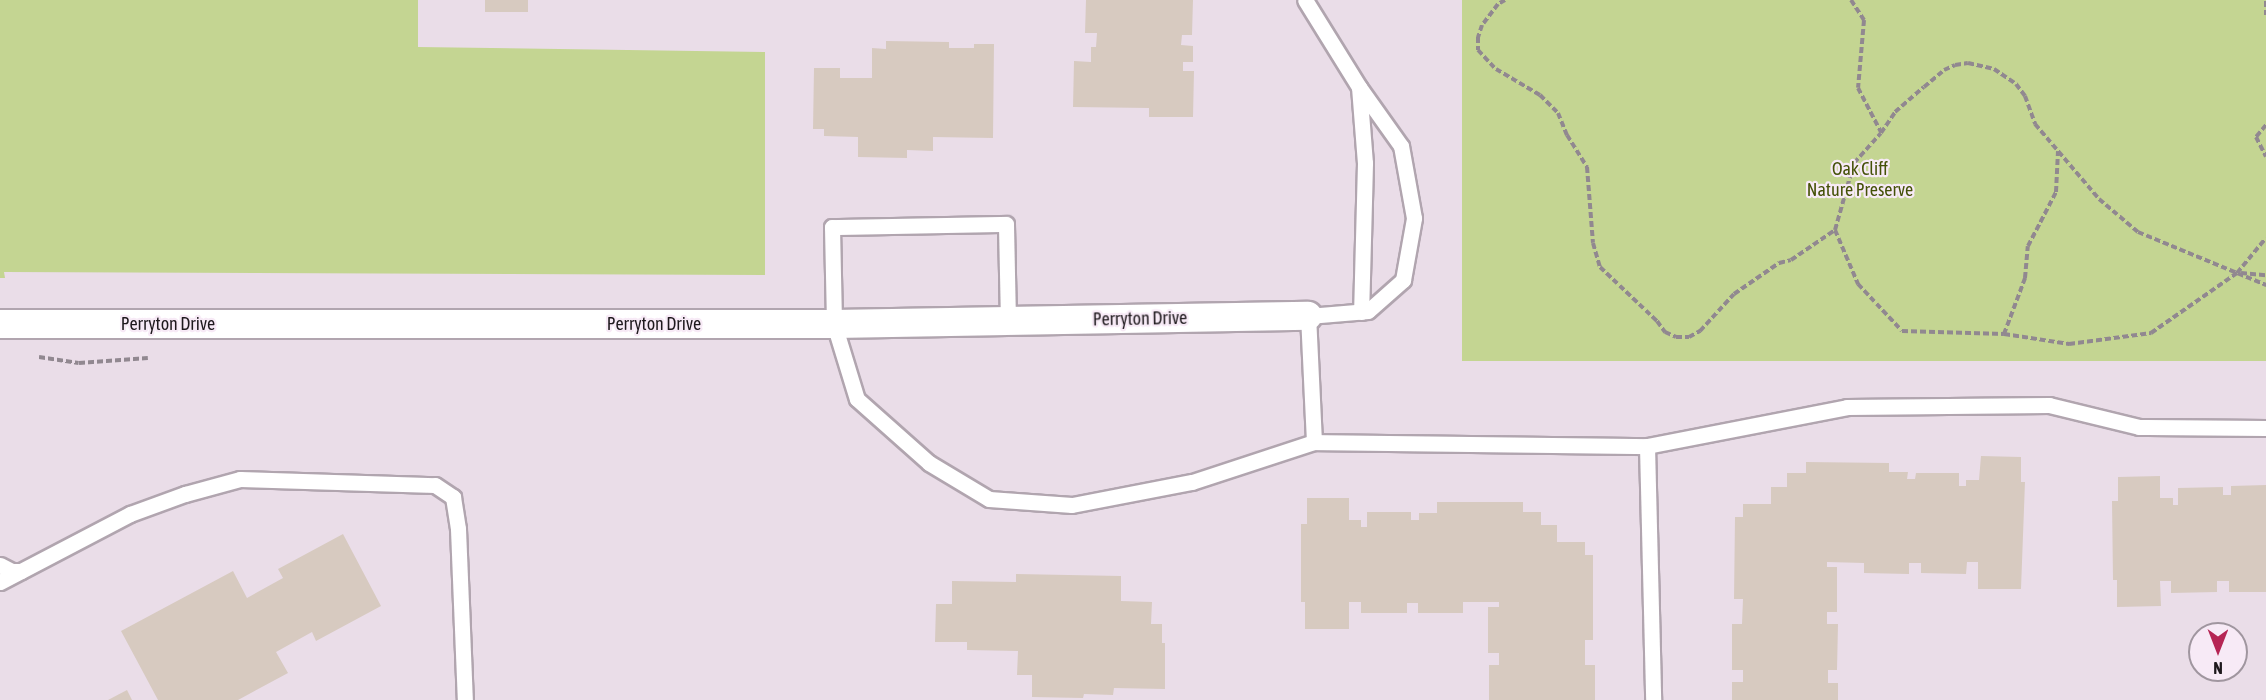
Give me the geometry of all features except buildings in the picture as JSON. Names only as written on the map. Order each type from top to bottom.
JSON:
[{"type":"street","name":"Perryton Drive","points":[[0,324],[834,324],[1308,316]]},
{"type":"lane","points":[[1305,0],[1359,87],[1401,146],[1414,218],[1403,280],[1368,311],[1308,316],[1314,442]]},
{"type":"lane","points":[[1359,87],[1365,163],[1361,312]]},
{"type":"lane","points":[[1008,321],[1006,224],[832,227],[834,324],[857,399],[929,463],[989,499],[1072,505],[1192,482],[1314,442],[1647,446],[1847,406],[2049,405],[2139,427],[2266,428]]},
{"type":"lane","points":[[1647,446],[1653,700]]},
{"type":"lane","points":[[0,582],[130,514],[185,494],[240,478],[435,484],[453,497],[458,529],[465,700]]},
{"type":"lane","points":[[0,565],[12,571],[21,571]]},
{"type":"path","points":[[1505,0],[1498,4],[1482,25],[1478,50],[1496,69],[1540,95],[1558,113],[1567,135],[1587,167],[1593,243],[1600,267],[1665,332],[1676,337],[1689,337],[1700,331],[1734,294],[1773,267],[1791,260],[1835,230]]},
{"type":"path","points":[[1851,0],[1864,20],[1858,88],[1881,133]]},
{"type":"path","points":[[2266,1],[2266,15]]},
{"type":"path","points":[[2266,238],[2237,273],[2151,333],[2069,344],[2004,334],[1902,331],[1858,284],[1835,230],[1854,163],[1881,133],[1895,112],[1935,78],[1955,65],[1968,63],[1994,69],[2016,84],[2025,96],[2035,124],[2099,199],[2138,232],[2237,273],[2266,285]]},
{"type":"path","points":[[2266,125],[2256,137],[2266,157]]},
{"type":"path","points":[[2004,334],[2025,278],[2028,246],[2056,192],[2058,151]]},
{"type":"path","points":[[2237,273],[2266,275]]},
{"type":"green space","points":[[0,0],[418,0],[418,47],[765,52],[765,275],[4,272],[5,278],[0,278]]},
{"type":"green space","name":"Oak Cliff Nature Preserve","points":[[1462,0],[2266,0],[2266,361],[1462,361]]}]
